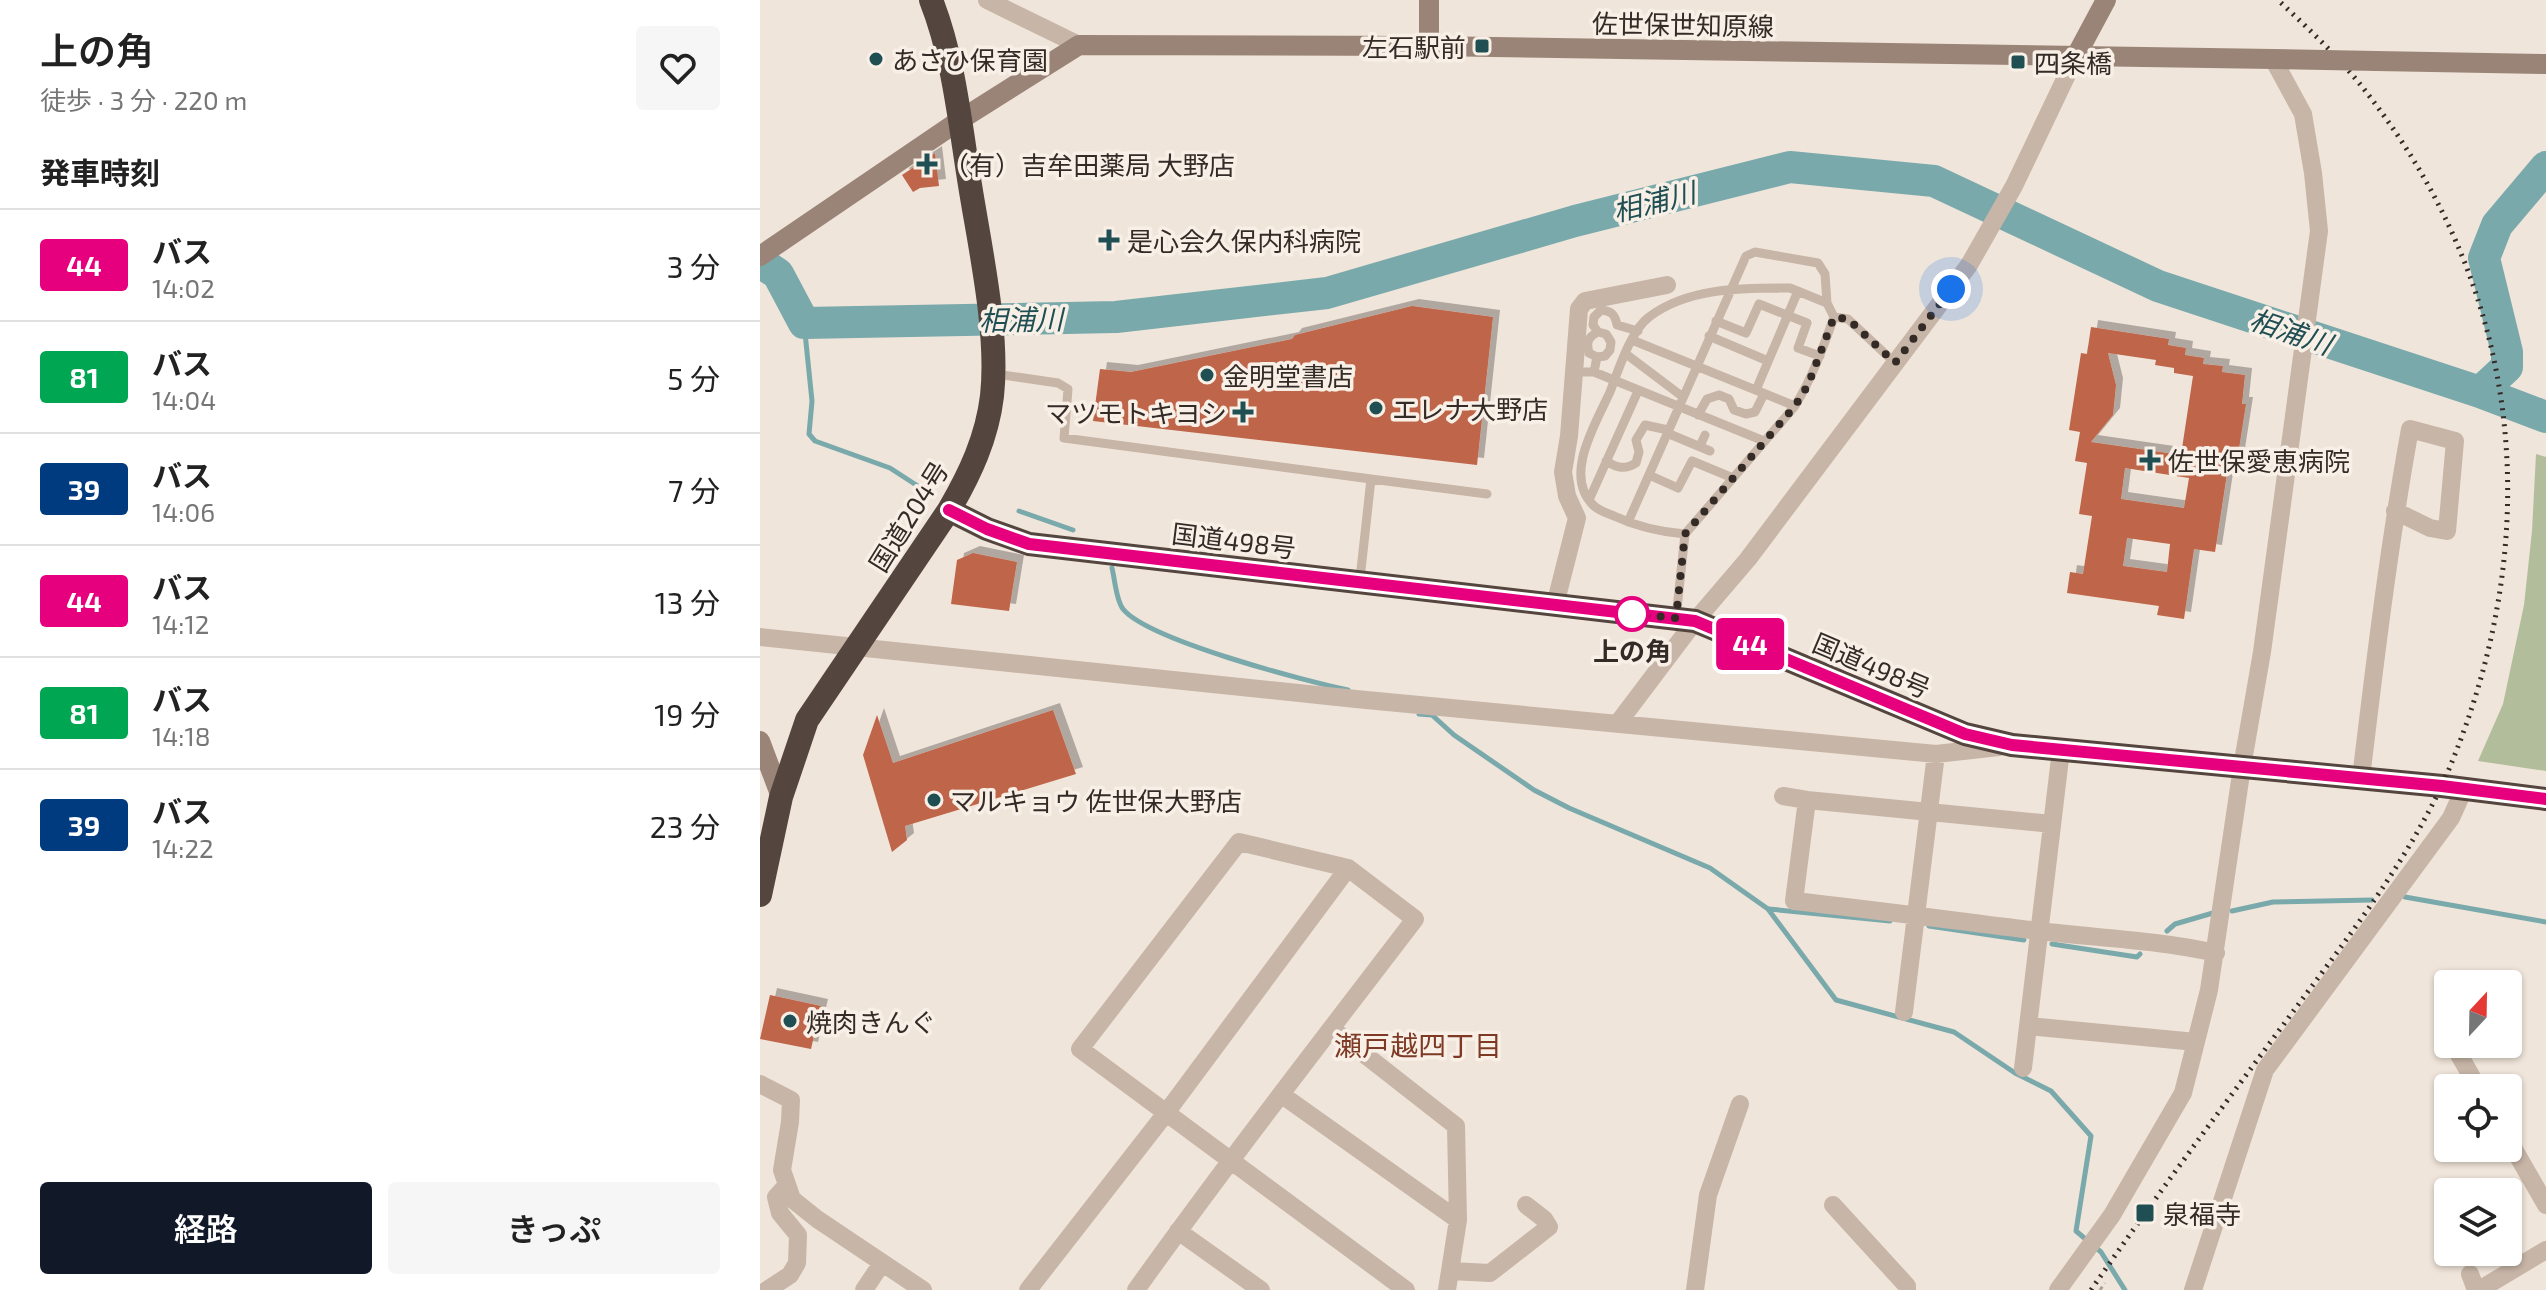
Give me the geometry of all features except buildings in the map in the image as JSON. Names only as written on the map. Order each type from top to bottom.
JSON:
[{"type":"highway","name":"国道204号","points":[[760,895],[766,831],[807,720],[970,474],[984,433],[991,397],[993,368],[984,274],[960,120],[941,24],[931,0]]},
{"type":"highway","name":"国道498号","points":[[949,510],[987,529],[1029,544],[1685,620],[1965,734],[2012,745],[2546,799]]},
{"type":"main road","points":[[1429,0],[1429,46]]},
{"type":"main road","points":[[2076,56],[2106,0]]},
{"type":"main road","points":[[760,256],[960,120],[1079,45]]},
{"type":"main road","name":"佐世保世知原線","points":[[1079,45],[1429,46],[2546,64]]},
{"type":"main road","points":[[760,741],[781,797]]},
{"type":"street","points":[[987,0],[1079,45]]},
{"type":"street","points":[[1618,723],[1685,620],[1748,559],[1969,265],[2014,186],[2076,56]]},
{"type":"street","points":[[2058,1290],[2098,1234],[2183,1093],[2216,953],[2262,652],[2319,231],[2303,114],[2273,59]]},
{"type":"street","points":[[1555,605],[1577,518],[1567,496],[1563,472],[1569,436],[1579,309],[1585,301],[1667,285]]},
{"type":"street","points":[[2361,778],[2395,511],[2410,429],[2455,441],[2447,531],[2430,528],[2395,511]]},
{"type":"street","points":[[760,637],[1356,699],[1936,754],[2012,745]]},
{"type":"street","points":[[2023,1068],[2061,750]]},
{"type":"street","points":[[1904,1012],[1936,754]]},
{"type":"street","points":[[2193,1290],[2265,1070],[2451,818],[2464,789]]},
{"type":"street","points":[[1783,796],[2052,824]]},
{"type":"street","points":[[1807,800],[1794,901],[2180,945],[2216,953]]},
{"type":"street","points":[[1136,1290],[1230,1160],[1415,919],[1348,868],[1239,842],[1080,1049],[1166,1113],[1230,1160],[1406,1290]]},
{"type":"street","points":[[1028,1290],[1166,1113],[1348,868]]},
{"type":"street","points":[[2028,1026],[2196,1042]]},
{"type":"street","points":[[1332,1029],[1456,1126],[1458,1220],[1447,1290]]},
{"type":"street","points":[[760,1084],[791,1100],[782,1170],[792,1199],[923,1290]]},
{"type":"street","points":[[1282,1095],[1458,1220]]},
{"type":"street","points":[[1695,1290],[1708,1195],[1740,1104]]},
{"type":"street","points":[[2521,1162],[2546,1205]]},
{"type":"street","points":[[767,1290],[790,1275],[797,1263],[798,1235],[780,1213],[776,1197],[787,1185]]},
{"type":"street","points":[[1450,1271],[1490,1273],[1549,1227],[1526,1205]]},
{"type":"street","points":[[1833,1205],[1907,1286],[1907,1290]]},
{"type":"street","points":[[1178,1231],[1261,1290]]},
{"type":"street","points":[[2475,1285],[2546,1250]]},
{"type":"street","points":[[864,1290],[882,1263]]},
{"type":"lane","points":[[1628,522],[1746,256],[1755,252],[1818,263],[1825,274],[1827,303],[1834,317],[1820,356],[1795,406],[1685,534],[1685,620]]},
{"type":"lane","points":[[1685,534],[1657,532],[1595,508],[1585,495],[1581,479],[1583,457],[1626,354],[1646,318],[1669,305],[1730,289],[1790,288],[1827,303]]},
{"type":"lane","points":[[1698,415],[1707,399],[1719,395],[1729,399],[1734,410],[1746,414],[1755,412],[1768,361],[1798,291]]},
{"type":"lane","points":[[1716,321],[1746,333],[1759,304],[1807,323],[1798,348],[1820,356]]},
{"type":"lane","points":[[1617,325],[1602,333],[1590,336],[1587,344],[1589,353],[1597,357],[1605,356],[1610,350],[1611,342],[1602,333],[1593,325],[1594,317],[1601,310],[1610,311],[1616,317],[1617,325]]},
{"type":"lane","points":[[1834,317],[1848,319],[1895,363]]},
{"type":"lane","points":[[1617,325],[1697,366],[1795,406]]},
{"type":"lane","points":[[1709,336],[1737,354],[1768,361]]},
{"type":"lane","points":[[1626,354],[1683,397]]},
{"type":"lane","points":[[1597,357],[1589,372],[1764,441]]},
{"type":"lane","points":[[993,368],[1058,383],[1068,389],[1064,438],[1487,494]]},
{"type":"lane","points":[[1589,500],[1638,391]]},
{"type":"lane","points":[[1606,461],[1616,467],[1628,468],[1636,463],[1639,452],[1636,440],[1645,425],[1668,431],[1710,451]]},
{"type":"lane","points":[[1700,446],[1705,435]]},
{"type":"lane","points":[[1649,475],[1678,488],[1692,461],[1733,478]]},
{"type":"lane","points":[[1360,582],[1371,479]]},
{"type":"path","points":[[2100,1290],[2105,1283]]},
{"type":"green space","points":[[2536,454],[2546,457],[2546,771],[2478,761],[2503,704],[2524,605]]},
{"type":"waterway","name":"相浦川","points":[[760,262],[778,274],[804,323],[1116,317],[1327,293],[1575,221],[1790,167],[1934,181],[2158,286],[2480,392],[2546,417]]},
{"type":"waterway","points":[[2480,392],[2507,367],[2507,352],[2484,258],[2497,225],[2546,167]]},
{"type":"waterway","points":[[804,323],[812,401],[809,434],[815,441],[890,468],[927,492]]},
{"type":"waterway","points":[[1019,511],[1073,530]]},
{"type":"waterway","points":[[1112,568],[1121,605],[1138,621],[1229,658],[1348,690]]},
{"type":"waterway","points":[[1419,714],[1432,715],[1454,735],[1534,790],[1710,868],[1768,909],[1836,1000],[1954,1032],[2015,1073],[2051,1091],[2091,1136],[2076,1231],[2101,1252],[2125,1290]]},
{"type":"waterway","points":[[2405,897],[2546,922]]},
{"type":"waterway","points":[[2232,911],[2273,902],[2372,900]]},
{"type":"waterway","points":[[1769,909],[1890,921]]},
{"type":"waterway","points":[[2167,931],[2175,924],[2213,913]]},
{"type":"waterway","points":[[1929,926],[2024,940]]},
{"type":"waterway","points":[[2052,944],[2137,957],[2140,954]]},
{"type":"railway","points":[[2091,1290],[2353,930],[2411,844],[2443,783],[2476,695],[2497,606],[2507,517],[2505,430],[2490,343],[2463,258],[2423,176],[2370,97],[2338,59],[2278,0]]},
{"type":"bus line","name":"44","points":[[949,510],[987,529],[1029,544],[1695,621],[1965,734],[2012,745],[2442,786],[2546,799]]},
{"type":"place","name":"左石駅前","points":[[1482,46]]},
{"type":"place","name":"あさひ保育園","points":[[876,59]]},
{"type":"place","name":"四条橋","points":[[2018,62]]},
{"type":"place","name":"（有）吉牟田薬局 大野店","points":[[927,164]]},
{"type":"place","name":"是心会久保内科病院","points":[[1109,240]]},
{"type":"place","name":"金明堂書店","points":[[1207,375]]},
{"type":"place","name":"エレナ大野店","points":[[1376,408]]},
{"type":"place","name":"マツモトキヨシ","points":[[1243,412]]},
{"type":"place","name":"佐世保愛恵病院","points":[[2150,460]]},
{"type":"place","name":"上の角","points":[[1632,614]]},
{"type":"place","name":"マルキョウ 佐世保大野店","points":[[934,800]]},
{"type":"place","name":"焼肉きんぐ","points":[[790,1021]]},
{"type":"place","name":"泉福寺","points":[[2145,1213]]},
{"type":"district","name":"瀬戸越四丁目","points":[[1418,1045]]},
{"type":"route","points":[[1632,614],[1676,618],[1685,534],[1795,406],[1808,385],[1834,317],[1848,319],[1895,363],[1951,289]]}]
